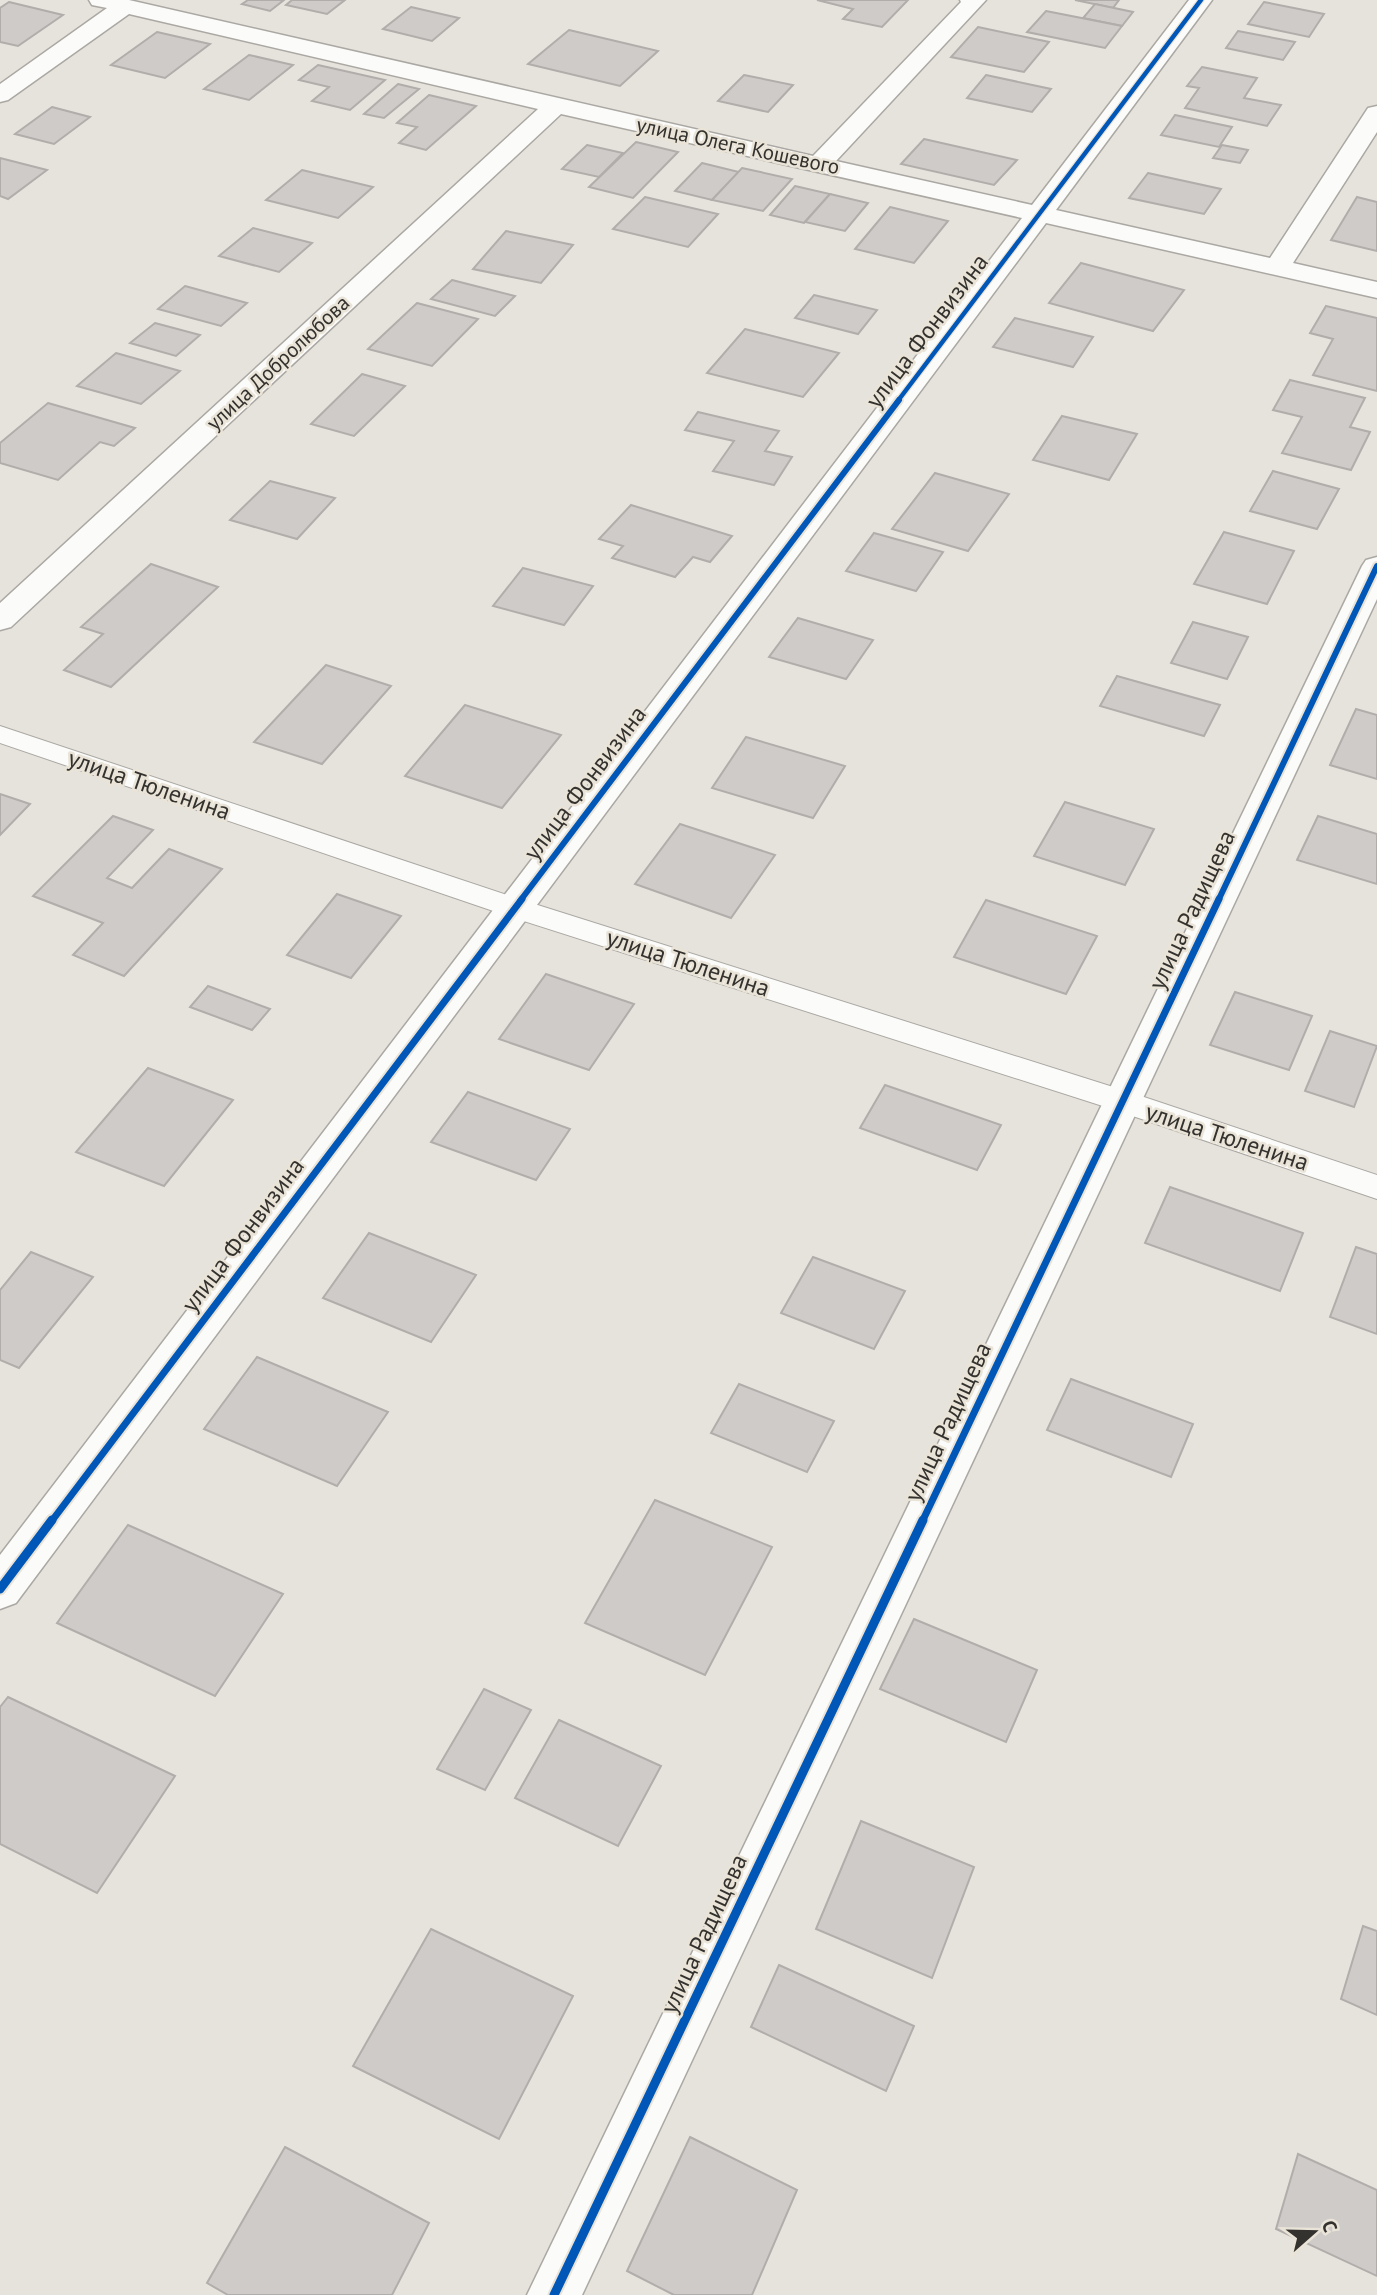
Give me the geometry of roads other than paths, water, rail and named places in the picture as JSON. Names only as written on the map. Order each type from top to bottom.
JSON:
[{"type":"street","points":[[819,164],[975,1],[971,0]]},
{"type":"street","name":"улица Фонвизина","points":[[0,1589],[1201,0]]},
{"type":"street","points":[[0,95],[112,3]]},
{"type":"street","name":"улица Олега Кошевого","points":[[112,3],[556,106],[1377,290]]},
{"type":"street","name":"улица Добролюбова","points":[[0,620],[556,106]]},
{"type":"street","points":[[1277,267],[1377,113]]},
{"type":"street","name":"улица Радищева","points":[[554,2295],[1377,566]]},
{"type":"lane","name":"улица Тюленина","points":[[0,734],[515,908],[1122,1101],[1377,1186]]}]
